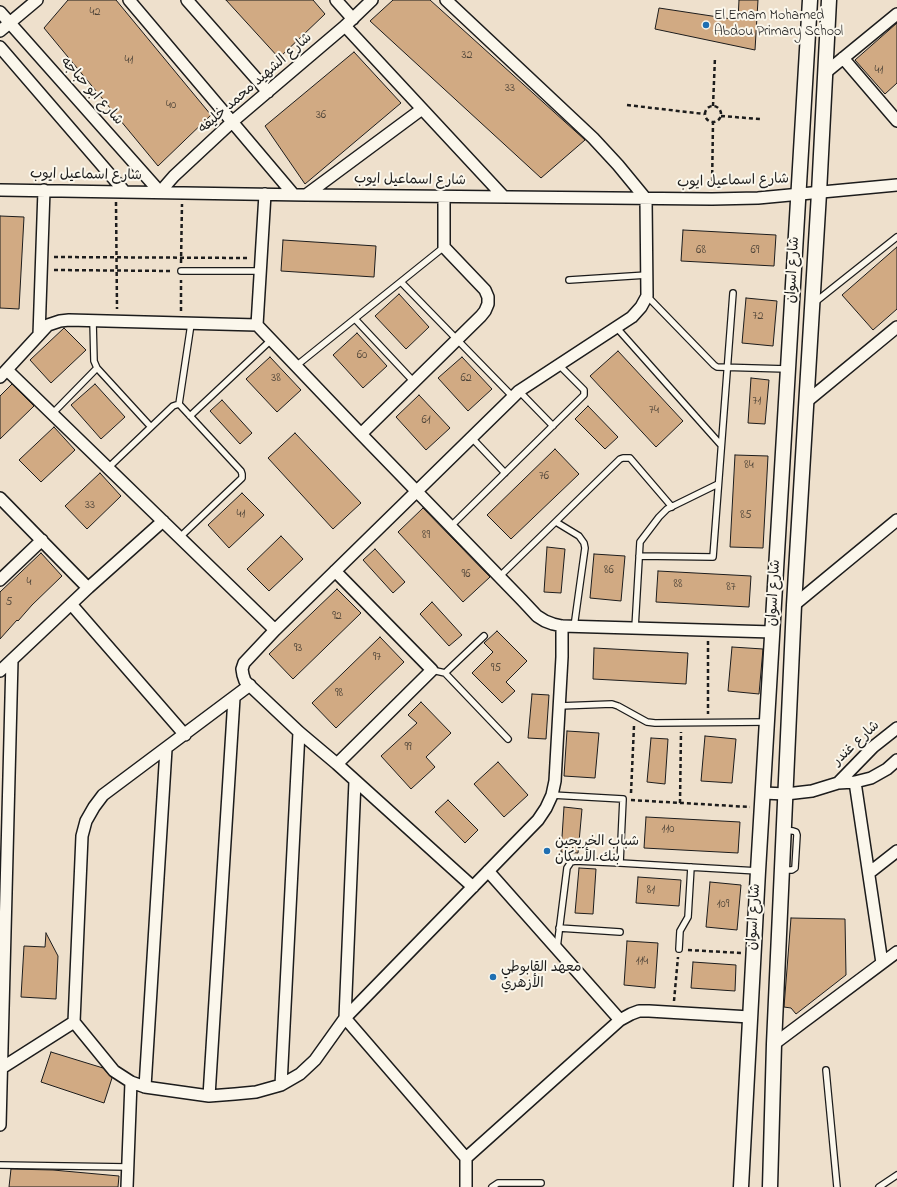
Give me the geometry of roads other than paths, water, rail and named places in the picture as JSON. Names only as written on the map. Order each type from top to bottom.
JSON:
[{"type":"street","points":[[0,31],[37,0]]},
{"type":"street","points":[[129,0],[294,195]]},
{"type":"street","points":[[187,0],[268,92]]},
{"type":"street","points":[[336,0],[349,23],[422,109],[504,197]]},
{"type":"street","name":"شارع الشهيد محمد خليفه","points":[[160,192],[174,176],[232,122],[349,23],[372,0]]},
{"type":"street","points":[[446,0],[593,138],[646,199],[647,296],[645,302],[637,312],[516,394],[275,630],[244,663],[242,675],[245,681],[299,732],[337,764],[473,887]]},
{"type":"street","name":"شارع اسوان","points":[[741,1187],[753,954],[810,0]]},
{"type":"street","name":"شارع اسوان","points":[[770,1187],[774,1044],[794,605],[829,0]]},
{"type":"street","name":"شارع ابو حباجه","points":[[0,12],[160,192]]},
{"type":"street","points":[[825,73],[897,14]]},
{"type":"street","points":[[0,47],[120,192]]},
{"type":"street","points":[[843,58],[895,115]]},
{"type":"street","points":[[306,195],[422,109]]},
{"type":"street","name":"شارع اسماعيل ايوب","points":[[0,190],[444,197],[712,199],[799,195],[897,185]]},
{"type":"street","points":[[39,335],[44,190]]},
{"type":"street","points":[[257,325],[265,194]]},
{"type":"street","points":[[361,434],[486,311],[488,297],[486,290],[444,247],[444,197]]},
{"type":"street","points":[[275,630],[52,414],[4,374],[48,325],[69,320],[257,325],[450,527],[537,616],[545,621],[568,627],[773,632]]},
{"type":"street","points":[[806,402],[897,327]]},
{"type":"street","points":[[0,498],[88,588]]},
{"type":"street","points":[[794,605],[897,520]]},
{"type":"street","points":[[0,671],[88,588],[163,521]]},
{"type":"street","points":[[0,580],[42,540]]},
{"type":"street","points":[[335,571],[432,670],[337,764]]},
{"type":"street","points":[[71,604],[185,735]]},
{"type":"street","points":[[250,685],[103,795],[86,821],[82,836],[74,1022],[114,1070],[131,1082],[145,1087],[209,1096],[256,1092],[281,1085],[300,1074],[315,1060],[345,1018],[538,820],[552,795],[555,781],[562,657],[568,627]]},
{"type":"street","points":[[0,1125],[12,660]]},
{"type":"street","points":[[209,1096],[234,698]]},
{"type":"street","name":"شارع غندر","points":[[838,783],[873,747],[897,728]]},
{"type":"street","points":[[281,1085],[299,732]]},
{"type":"street","points":[[145,1087],[166,749]]},
{"type":"street","name":"شارع غندر","points":[[763,793],[786,794],[812,791],[838,783],[855,782],[872,778],[897,760]]},
{"type":"street","points":[[356,781],[345,1018],[466,1158],[466,1187]]},
{"type":"street","points":[[855,782],[882,963]]},
{"type":"street","points":[[869,872],[897,851]]},
{"type":"street","points":[[488,871],[620,1020]]},
{"type":"street","points":[[774,1044],[897,952]]},
{"type":"street","points":[[466,1158],[620,1020],[631,1014],[639,1011],[750,1017]]},
{"type":"street","points":[[1,1069],[74,1022]]},
{"type":"street","points":[[127,1187],[131,1082]]},
{"type":"lane","points":[[812,304],[897,237]]},
{"type":"lane","points":[[296,366],[444,247]]},
{"type":"lane","points":[[181,271],[260,271]]},
{"type":"lane","points":[[569,280],[647,275]]},
{"type":"lane","points":[[401,282],[457,339],[553,426]]},
{"type":"lane","points":[[639,556],[713,557],[733,293]]},
{"type":"lane","points":[[647,296],[717,367],[788,369]]},
{"type":"lane","points":[[355,318],[414,382]]},
{"type":"lane","points":[[93,321],[94,361],[97,368],[151,427]]},
{"type":"lane","points":[[180,537],[242,478],[241,471],[179,404],[186,323]]},
{"type":"lane","points":[[616,327],[721,445]]},
{"type":"lane","points":[[190,416],[271,340]]},
{"type":"lane","points":[[450,527],[584,395],[584,390],[559,365]]},
{"type":"lane","points":[[52,414],[97,368]]},
{"type":"lane","points":[[108,468],[173,406],[179,404]]},
{"type":"lane","points":[[471,437],[505,473]]},
{"type":"lane","points":[[499,577],[620,459],[630,458],[672,507]]},
{"type":"lane","points":[[635,628],[640,542],[663,513],[718,484]]},
{"type":"lane","points":[[556,522],[581,539],[585,548],[568,627]]},
{"type":"lane","points":[[445,673],[484,636]]},
{"type":"lane","points":[[432,670],[445,673],[508,739]]},
{"type":"lane","points":[[559,706],[612,704],[647,722],[655,723],[767,722]]},
{"type":"lane","points":[[552,795],[623,799],[620,863]]},
{"type":"lane","points":[[556,949],[567,868],[571,862],[620,863],[758,871]]},
{"type":"lane","points":[[679,949],[680,931],[688,917],[691,867]]},
{"type":"lane","points":[[559,928],[620,932]]},
{"type":"lane","points":[[826,1070],[837,1187]]},
{"type":"lane","points":[[0,1165],[128,1167]]},
{"type":"lane","points":[[879,1187],[897,1175]]},
{"type":"lane","points":[[492,1187],[498,1183],[541,1183]]},
{"type":"place","name":"El Emam Mohamed Abdou Primary School","points":[[706,25]]},
{"type":"place","name":"شباب الخريجين بنك الأسكان","points":[[547,851]]},
{"type":"place","name":"معهد القابوطي الأزهري","points":[[493,977]]}]
